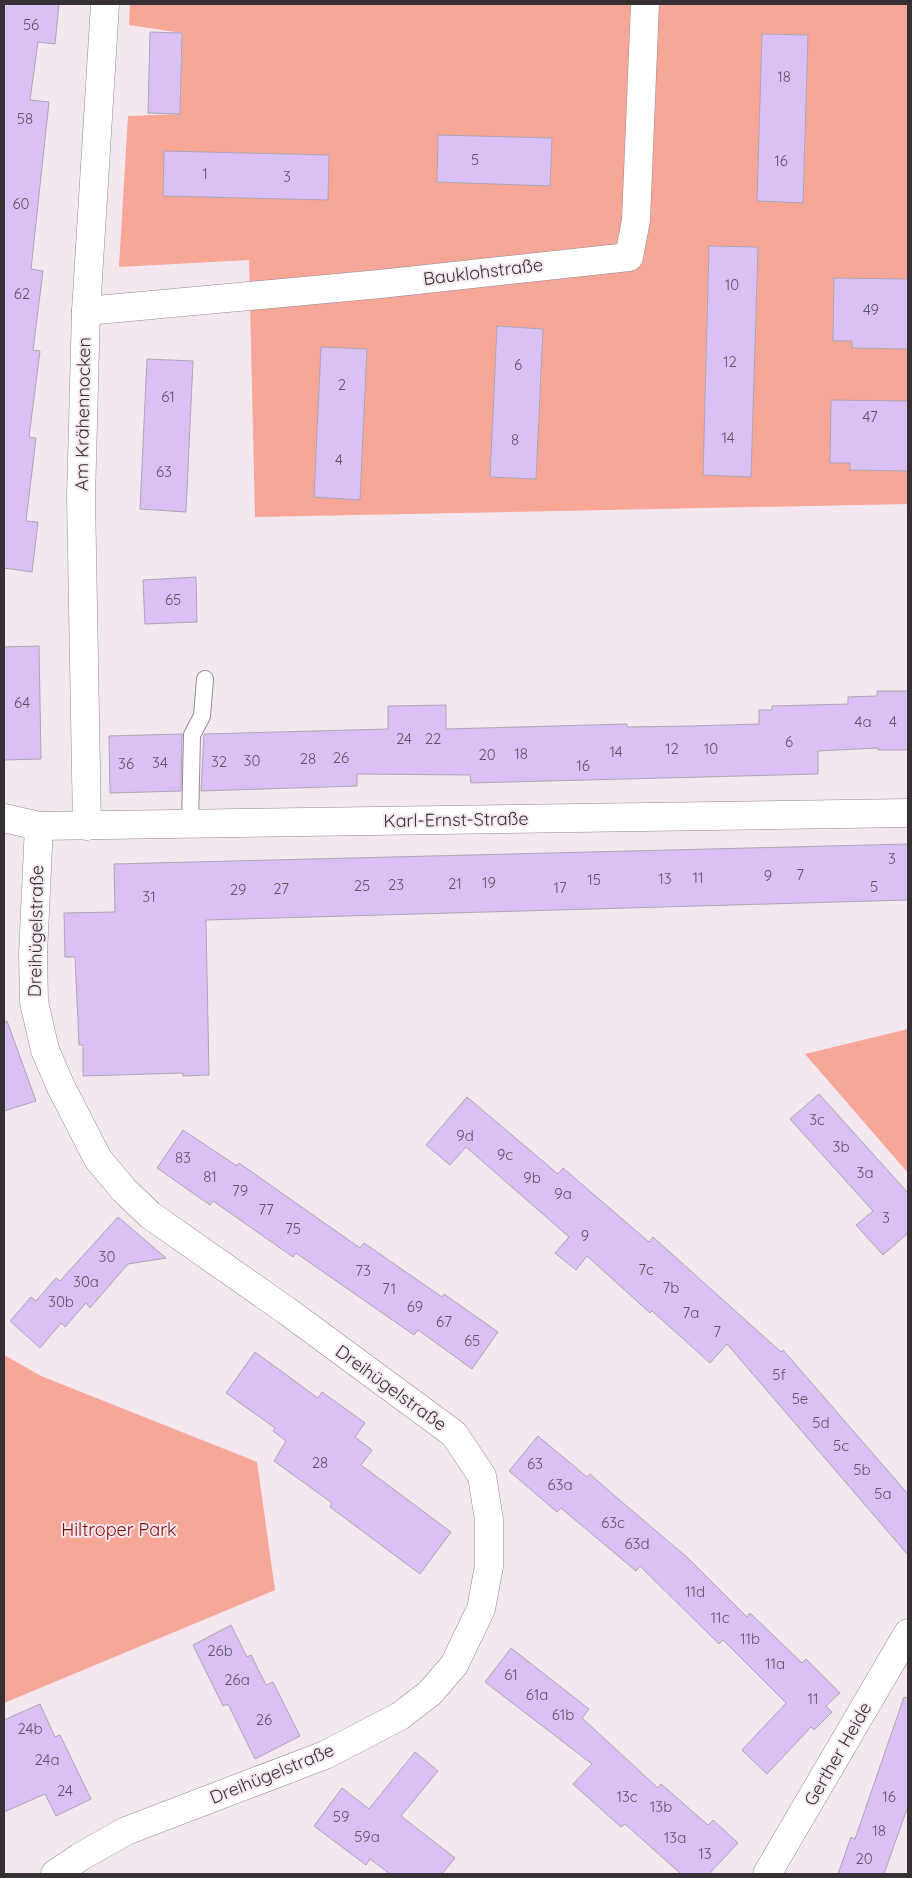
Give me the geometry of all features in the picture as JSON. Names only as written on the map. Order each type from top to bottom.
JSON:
[{"type":"street","name":"Am Krähennocken","points":[[87,826],[81,497],[86,311],[105,4]]},
{"type":"street","name":"Bauklohstraße","points":[[86,311],[370,285],[628,257],[636,220],[644,4]]},
{"type":"street","name":"Karl-Ernst-Straße","points":[[4,818],[39,826],[87,826],[908,813]]},
{"type":"street","name":"Dreihügelstraße","points":[[39,826],[33,954],[34,1002],[46,1050],[61,1087],[98,1158],[124,1190],[150,1215],[287,1311],[454,1434],[482,1476],[489,1520],[489,1566],[480,1609],[454,1665],[430,1693],[400,1716],[324,1755],[126,1831],[80,1857],[55,1874]]},
{"type":"street","name":"Gerther Heide","points":[[767,1874],[908,1633]]},
{"type":"lane","points":[[190,824],[192,735],[202,716],[205,679]]},
{"type":"green space","points":[[130,4],[908,4],[908,504],[255,517],[249,260],[119,267],[128,116],[180,114],[182,33],[129,25]]},
{"type":"green space","points":[[908,1029],[908,1173],[805,1054]]},
{"type":"green space","name":"Hiltroper Park","points":[[4,1355],[41,1376],[257,1462],[275,1590],[4,1703]]},
{"type":"building","points":[[4,4],[59,4],[55,44],[38,42],[30,100],[49,102],[31,269],[43,271],[33,350],[40,351],[29,437],[36,438],[26,521],[38,522],[32,572],[4,568]]},
{"type":"building","points":[[150,32],[182,33],[180,114],[148,113]]},
{"type":"building","points":[[762,34],[808,35],[803,203],[757,201]]},
{"type":"building","points":[[438,135],[552,138],[550,186],[437,182]]},
{"type":"building","points":[[164,151],[329,155],[328,200],[163,196]]},
{"type":"building","points":[[709,246],[758,247],[751,477],[703,475]]},
{"type":"building","points":[[834,278],[908,279],[908,349],[852,348],[852,341],[833,341]]},
{"type":"building","points":[[497,326],[543,329],[536,479],[490,477]]},
{"type":"building","points":[[321,347],[367,349],[360,500],[314,497]]},
{"type":"building","points":[[147,359],[193,361],[186,512],[140,509]]},
{"type":"building","points":[[831,400],[908,401],[908,471],[850,470],[850,463],[830,463]]},
{"type":"building","points":[[196,577],[197,622],[145,624],[143,580]]},
{"type":"building","points":[[39,646],[41,759],[4,760],[4,647]]},
{"type":"building","points":[[877,691],[908,691],[908,750],[878,750],[878,748],[818,751],[818,774],[471,783],[470,775],[357,774],[357,786],[201,791],[204,734],[388,729],[388,706],[446,705],[446,729],[627,724],[627,727],[759,724],[759,710],[772,710],[772,706],[848,704],[848,697],[877,696]]},
{"type":"building","points":[[182,734],[181,791],[110,793],[109,736]]},
{"type":"building","points":[[908,844],[908,900],[206,920],[209,1075],[183,1076],[183,1073],[83,1076],[83,1045],[79,1045],[75,957],[65,957],[64,913],[115,912],[114,864]]},
{"type":"building","points":[[7,1021],[36,1101],[4,1111],[4,1022]]},
{"type":"building","points":[[819,1094],[908,1193],[908,1233],[883,1255],[856,1225],[873,1211],[790,1119]]},
{"type":"building","points":[[467,1097],[558,1174],[563,1168],[649,1242],[653,1237],[781,1352],[783,1350],[908,1494],[908,1555],[727,1344],[710,1363],[652,1311],[650,1313],[587,1256],[576,1270],[555,1253],[569,1237],[466,1147],[450,1165],[426,1145]]},
{"type":"building","points":[[183,1130],[237,1166],[239,1163],[360,1248],[364,1243],[442,1297],[444,1294],[498,1332],[472,1369],[418,1330],[414,1335],[296,1253],[293,1257],[213,1201],[210,1205],[157,1168]]},
{"type":"building","points":[[118,1217],[166,1258],[128,1264],[90,1308],[86,1303],[65,1327],[61,1323],[40,1348],[10,1321],[31,1297],[36,1301],[56,1278],[60,1281]]},
{"type":"building","points":[[255,1352],[318,1398],[322,1392],[365,1423],[355,1437],[372,1450],[361,1465],[451,1532],[420,1574],[330,1507],[332,1503],[274,1461],[286,1441],[273,1431],[275,1428],[226,1393]]},
{"type":"building","points":[[538,1436],[587,1477],[590,1474],[689,1559],[747,1617],[750,1613],[802,1663],[806,1659],[840,1693],[826,1706],[832,1712],[814,1730],[811,1727],[767,1774],[742,1750],[786,1703],[723,1640],[719,1644],[640,1566],[636,1571],[561,1508],[557,1512],[509,1471]]},
{"type":"building","points":[[231,1625],[247,1657],[251,1655],[266,1685],[273,1682],[300,1736],[255,1759],[228,1704],[223,1706],[193,1645]]},
{"type":"building","points":[[511,1648],[589,1709],[582,1718],[658,1788],[661,1784],[708,1825],[713,1820],[738,1843],[709,1874],[681,1874],[625,1824],[621,1827],[573,1784],[592,1764],[485,1682]]},
{"type":"building","points":[[904,1697],[908,1698],[908,1806],[884,1874],[838,1874],[851,1837],[855,1839]]},
{"type":"building","points":[[40,1704],[55,1737],[60,1735],[91,1799],[56,1816],[45,1794],[4,1812],[4,1720]]},
{"type":"building","points":[[415,1752],[438,1771],[401,1816],[455,1858],[442,1874],[390,1874],[370,1859],[366,1865],[314,1826],[342,1788],[369,1809]]}]
